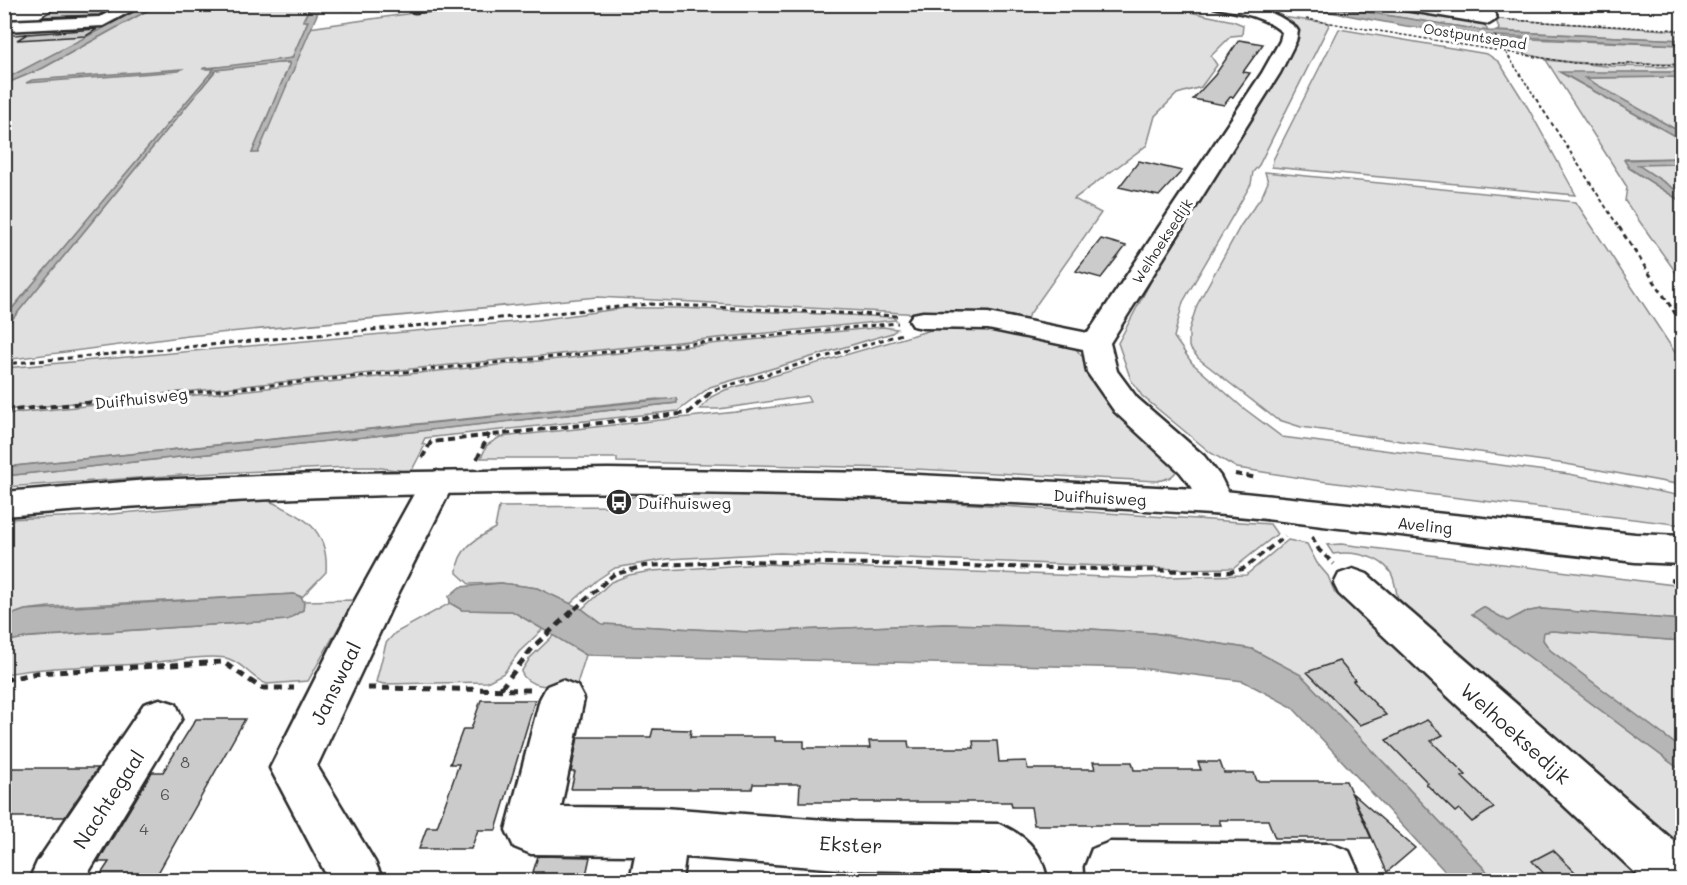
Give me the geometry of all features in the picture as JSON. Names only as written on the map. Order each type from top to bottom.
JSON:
[{"type":"street","points":[[4,26],[103,21],[138,4]]},
{"type":"street","points":[[342,4],[354,4]]},
{"type":"street","points":[[412,4],[415,8],[427,8],[453,4]]},
{"type":"street","name":"Welhoeksedijk","points":[[1096,343],[1283,51],[1290,31],[1280,22],[1264,15],[1219,4]]},
{"type":"street","points":[[1393,4],[1487,12]]},
{"type":"street","points":[[4,17],[20,9]]},
{"type":"street","points":[[923,320],[987,321],[1096,343],[1102,372],[1126,405],[1192,464],[1208,484],[1215,502]]},
{"type":"street","name":"Duifhuisweg","points":[[4,504],[148,492],[598,481],[879,485],[1215,502]]},
{"type":"street","name":"Janswaal","points":[[357,880],[293,768],[423,484]]},
{"type":"street","name":"Aveling","points":[[1215,502],[1635,548],[1683,550]]},
{"type":"street","name":"Aveling","points":[[1635,548],[1683,557]]},
{"type":"street","name":"Welhoeksedijk","points":[[1353,584],[1680,880]]},
{"type":"street","name":"Ekster","points":[[562,699],[531,830],[664,832],[853,846],[999,848],[1020,870],[1021,880]]},
{"type":"street","name":"Nachtegaal","points":[[55,880],[160,718]]},
{"type":"street","points":[[656,880],[664,832]]},
{"type":"street","points":[[1112,880],[1110,867],[1334,875]]},
{"type":"path","points":[[1487,12],[1683,30]]},
{"type":"path","name":"Oostpuntsepad","points":[[1264,15],[1293,17],[1505,50],[1573,63],[1683,65]]},
{"type":"path","points":[[1496,41],[1505,50],[1511,63],[1683,324]]},
{"type":"path","points":[[4,364],[651,304],[888,314],[923,320]]},
{"type":"path","points":[[423,484],[431,442],[688,413],[713,390],[902,334],[923,320]]},
{"type":"path","name":"Duifhuisweg","points":[[4,411],[923,320]]},
{"type":"path","points":[[4,680],[37,673],[223,662],[261,688],[501,688],[534,646],[588,596],[613,575],[644,566],[740,561],[1229,572],[1243,568],[1285,536]]},
{"type":"shaded area","points":[[1151,4],[1243,25],[1242,35],[1231,36],[1211,56],[1217,65],[1201,87],[1177,94],[1155,116],[1147,145],[1074,199],[1101,213],[1022,325],[923,314],[597,297],[188,336],[5,360],[5,328],[216,70],[247,65],[203,68],[215,68],[5,317],[5,84],[43,68],[160,5],[311,5],[303,20],[308,21],[292,58],[273,63],[290,63],[252,153],[258,152],[309,28],[469,5]]},
{"type":"shaded area","points":[[147,5],[179,5],[152,8],[43,68],[5,84],[12,78],[9,77]]},
{"type":"shaded area","points":[[311,5],[321,5],[258,153],[252,153],[290,63],[288,62],[216,70],[5,328],[5,317],[214,69],[202,69],[292,58],[308,21],[303,21]]},
{"type":"shaded area","points":[[1292,5],[1320,5],[1488,31],[1682,40],[1682,45],[1476,35],[1406,26]]},
{"type":"shaded area","points":[[1320,5],[1389,5],[1481,19],[1488,31]]},
{"type":"shaded area","points":[[1281,17],[1330,23],[1259,165],[1253,172],[1251,184],[1183,302],[1174,337],[1192,363],[1242,407],[1282,437],[1569,474],[1682,496],[1682,525],[1320,481],[1237,468],[1211,453],[1142,396],[1131,380],[1118,343],[1159,266],[1299,38],[1297,31]]},
{"type":"shaded area","points":[[1496,19],[1682,31],[1682,40],[1497,31],[1499,29]]},
{"type":"shaded area","points":[[114,23],[11,76],[13,77],[5,82],[4,28]]},
{"type":"shaded area","points":[[1339,29],[1487,54],[1499,62],[1528,108],[1576,195],[1272,167],[1273,160]]},
{"type":"shaded area","points":[[1502,38],[1682,45],[1682,64],[1562,61],[1518,51],[1502,42]]},
{"type":"shaded area","points":[[1546,60],[1606,66],[1682,67],[1682,72],[1561,73],[1682,140],[1682,158],[1625,159],[1629,168],[1682,202],[1682,281],[1625,201],[1627,187]]},
{"type":"shaded area","points":[[182,69],[179,71],[26,83],[32,80]]},
{"type":"shaded area","points":[[1560,72],[1682,72],[1682,77],[1585,78],[1682,133],[1682,140]]},
{"type":"shaded area","points":[[1682,77],[1682,133],[1583,78]]},
{"type":"shaded area","points":[[1682,158],[1682,164],[1638,165],[1682,194],[1682,202],[1629,168],[1624,160]]},
{"type":"shaded area","points":[[1638,164],[1682,164],[1682,194],[1638,166]]},
{"type":"shaded area","points":[[1265,172],[1576,202],[1682,363],[1682,485],[1566,464],[1301,427],[1276,419],[1199,359],[1189,347],[1189,330],[1197,305],[1241,225],[1262,196],[1268,182]]},
{"type":"shaded area","points":[[625,308],[893,317],[896,320],[5,410],[5,368],[537,320]]},
{"type":"shaded area","points":[[955,323],[1052,336],[1076,349],[1177,469],[1176,472],[1169,478],[1157,481],[895,468],[617,462],[617,458],[481,458],[487,445],[500,437],[810,402],[807,396],[719,409],[700,409],[711,397],[725,390]]},
{"type":"shaded area","points":[[883,327],[897,329],[892,333],[710,387],[678,411],[425,438],[422,444],[425,445],[411,472],[374,467],[350,467],[197,474],[5,487],[5,476],[676,403],[677,401],[657,399],[5,467],[5,414]]},
{"type":"shaded area","points":[[676,398],[677,403],[5,476],[5,467]]},
{"type":"shaded area","points":[[644,493],[896,499],[1270,524],[1277,534],[1234,568],[1179,569],[780,553],[668,559],[615,568],[597,580],[570,604],[537,588],[501,583],[469,584],[457,573],[464,551],[495,528],[499,507],[616,506],[617,502]]},
{"type":"shaded area","points":[[267,500],[302,518],[318,534],[323,544],[326,572],[302,597],[294,594],[49,607],[25,610],[5,617],[5,519],[89,516]]},
{"type":"shaded area","points":[[1288,540],[1307,544],[1317,563],[1328,576],[1335,593],[1375,618],[1663,880],[1495,880],[1301,675],[1252,649],[1153,633],[1059,627],[944,624],[748,632],[602,624],[582,609],[611,582],[629,575],[651,571],[762,564],[1133,578],[1246,575]]},
{"type":"shaded area","points":[[1341,544],[1682,586],[1682,620],[1541,609],[1525,612],[1508,621],[1483,607],[1472,614],[1682,771],[1682,864],[1401,614],[1394,581],[1385,566],[1369,557],[1351,553],[1333,554],[1327,545]]},
{"type":"shaded area","points":[[501,583],[537,588],[582,609],[602,624],[748,632],[944,624],[1059,627],[1153,633],[1252,649],[1301,675],[1495,880],[1453,880],[1292,707],[1243,681],[1139,668],[586,655],[512,611],[462,610],[450,603],[449,596],[460,587]]},
{"type":"shaded area","points":[[294,594],[303,599],[303,610],[287,620],[29,637],[5,642],[5,617],[25,610]]},
{"type":"shaded area","points":[[354,600],[308,681],[267,684],[234,661],[221,657],[54,668],[5,674],[5,642],[19,638],[287,620],[303,610],[304,601]]},
{"type":"shaded area","points":[[450,603],[462,610],[512,611],[543,629],[519,652],[504,673],[487,682],[384,684],[376,682],[386,643],[395,633]]},
{"type":"shaded area","points":[[1483,607],[1508,621],[1525,612],[1541,609],[1682,620],[1682,641],[1553,631],[1544,632],[1543,640],[1550,650],[1682,749],[1682,771],[1472,614]]},
{"type":"shaded area","points":[[1543,632],[1682,641],[1682,749],[1550,650],[1543,640]]},
{"type":"shaded area","points":[[554,635],[586,655],[577,684],[538,685],[525,678],[521,672],[530,658]]},
{"type":"building","points":[[62,4],[119,4],[99,15],[41,17]]},
{"type":"building","points":[[97,29],[86,36],[17,40],[27,34]]},
{"type":"building","points":[[1239,40],[1263,44],[1243,72],[1250,73],[1233,97],[1231,96],[1224,105],[1193,99],[1215,75]]},
{"type":"building","points":[[1139,161],[1182,171],[1159,196],[1119,187]]},
{"type":"building","points":[[1101,239],[1126,246],[1101,278],[1076,271]]},
{"type":"building","points":[[1339,661],[1355,680],[1353,681],[1386,715],[1360,725],[1307,672]]},
{"type":"building","points":[[481,700],[535,700],[496,830],[478,830],[471,849],[419,849],[427,827],[437,827],[459,764],[450,764],[463,729],[471,729]]},
{"type":"building","points":[[196,719],[245,719],[154,880],[97,880],[109,862],[98,862],[152,772],[163,772]]},
{"type":"building","points":[[1427,720],[1443,735],[1431,741],[1466,775],[1462,777],[1494,808],[1472,822],[1459,809],[1455,812],[1386,740]]},
{"type":"building","points":[[653,729],[691,730],[690,737],[775,737],[775,741],[804,741],[804,748],[870,748],[869,741],[908,741],[909,748],[974,748],[973,741],[997,741],[999,762],[1026,761],[1028,769],[1095,769],[1093,762],[1132,762],[1134,770],[1201,770],[1198,762],[1220,762],[1224,773],[1254,773],[1257,781],[1346,781],[1371,838],[1275,838],[1268,820],[1219,820],[1221,825],[1034,825],[1031,807],[1012,807],[1011,802],[799,802],[800,784],[753,784],[752,789],[571,789],[575,772],[571,772],[578,737],[651,737]]},
{"type":"building","points":[[4,768],[98,768],[65,817],[4,817]]},
{"type":"building","points":[[1352,793],[1415,848],[1387,872]]},
{"type":"building","points":[[1553,850],[1583,880],[1550,880],[1532,861]]},
{"type":"building","points":[[538,856],[590,857],[585,880],[541,880],[543,872],[533,872]]},
{"type":"place","name":"Duifhuisweg","points":[[619,502]]}]
